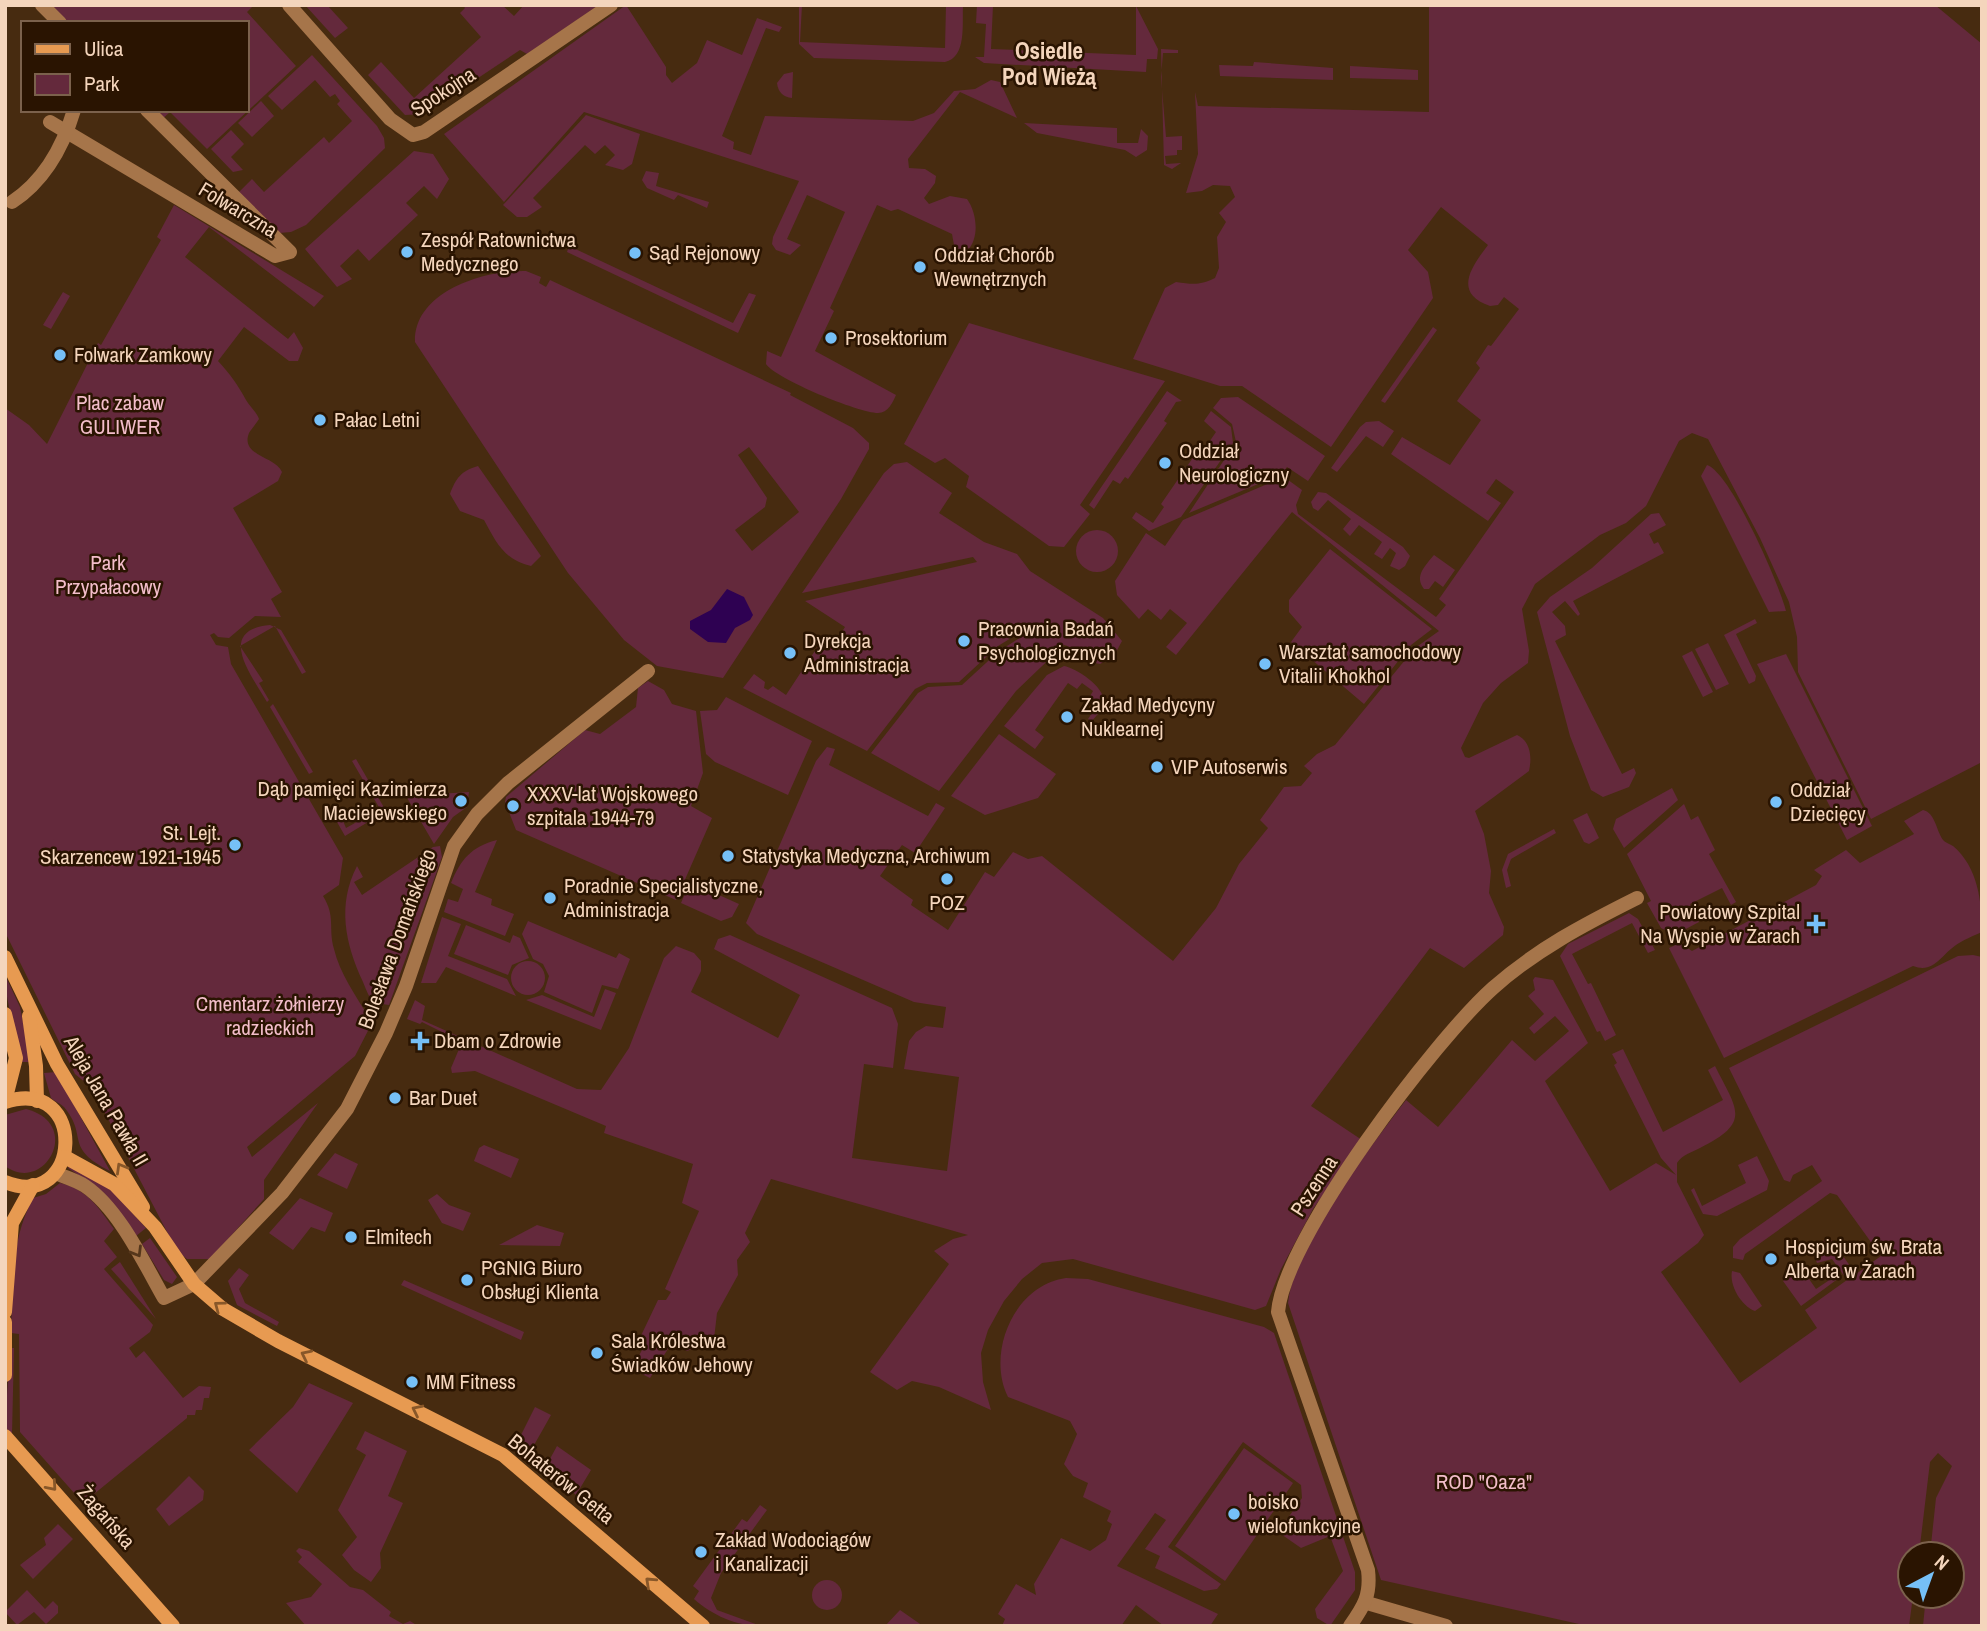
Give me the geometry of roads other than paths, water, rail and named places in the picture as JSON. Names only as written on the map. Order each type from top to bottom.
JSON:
[{"type":"street","points":[[43,5],[58,21]]},
{"type":"street","name":"Spokojna","points":[[289,5],[390,119],[413,135],[424,132],[611,5]]},
{"type":"street","points":[[12,202],[33,188],[66,132],[73,112]]},
{"type":"street","name":"Folwarczna","points":[[50,122],[275,256],[290,252],[149,112]]},
{"type":"street","name":"Bolesława Domańskiego","points":[[194,1284],[282,1193],[347,1109],[406,986],[454,846],[477,814],[508,783],[648,671]]},
{"type":"street","name":"Pszenna","points":[[1367,1603],[1370,1587],[1368,1570],[1278,1312],[1285,1277],[1320,1212],[1395,1103],[1491,989],[1549,943],[1637,898]]},
{"type":"street","name":"Aleja Jana Pawła II","points":[[5,957],[57,1064],[155,1227]]},
{"type":"street","name":"Aleja Jana Pawła II","points":[[25,994],[36,1066],[37,1101]]},
{"type":"street","points":[[5,1014],[16,1058],[5,1101],[26,1098],[37,1101],[49,1107],[65,1129],[65,1157],[55,1173],[33,1185],[13,1185],[5,1182]]},
{"type":"street","name":"Bohaterów Getta","points":[[65,1157],[114,1184],[155,1227],[194,1284],[247,1324],[503,1455],[695,1624]]},
{"type":"street","points":[[55,1173],[85,1185],[104,1205],[133,1244],[164,1298],[194,1284]]},
{"type":"street","points":[[5,1312],[12,1223],[33,1185]]},
{"type":"street","points":[[5,1322],[5,1375]]},
{"type":"street","name":"Żagańska","points":[[5,1436],[173,1626]]},
{"type":"street","points":[[5,1455],[25,1457]]},
{"type":"street","points":[[1350,1626],[1367,1603],[1446,1626]]},
{"type":"place","name":"Zespół Ratownictwa Medycznego","points":[[407,252]]},
{"type":"place","name":"Sąd Rejonowy","points":[[635,253]]},
{"type":"place","name":"Oddział Chorób Wewnętrznych","points":[[920,267]]},
{"type":"place","name":"Prosektorium","points":[[831,338]]},
{"type":"place","name":"Folwark Zamkowy","points":[[60,355]]},
{"type":"place","name":"Pałac Letni","points":[[320,420]]},
{"type":"place","name":"Oddział Neurologiczny","points":[[1165,463]]},
{"type":"place","name":"Pracownia Badań Psychologicznych","points":[[964,641]]},
{"type":"place","name":"Dyrekcja Administracja","points":[[790,653]]},
{"type":"place","name":"Warsztat samochodowy Vitalii Khokhol","points":[[1265,664]]},
{"type":"place","name":"Zakład Medycyny Nuklearnej","points":[[1067,717]]},
{"type":"place","name":"VIP Autoserwis","points":[[1157,767]]},
{"type":"place","name":"Dąb pamięci Kazimierza Maciejewskiego","points":[[461,801]]},
{"type":"place","name":"Oddział Dziecięcy","points":[[1776,802]]},
{"type":"place","name":"XXXV-lat Wojskowego szpitala 1944-79","points":[[513,806]]},
{"type":"place","name":"St. Lejt. Skarzencew 1921-1945","points":[[235,845]]},
{"type":"place","name":"Statystyka Medyczna, Archiwum","points":[[728,856]]},
{"type":"place","name":"POZ","points":[[947,879]]},
{"type":"place","name":"Poradnie Specjalistyczne, Administracja","points":[[550,898]]},
{"type":"place","name":"Powiatowy Szpital Na Wyspie w Żarach","points":[[1816,924]]},
{"type":"place","name":"Dbam o Zdrowie","points":[[420,1041]]},
{"type":"place","name":"Bar Duet","points":[[395,1098]]},
{"type":"place","name":"Elmitech","points":[[351,1237]]},
{"type":"place","name":"Hospicjum św. Brata Alberta w Żarach","points":[[1771,1259]]},
{"type":"place","name":"PGNIG Biuro Obsługi Klienta","points":[[467,1280]]},
{"type":"place","name":"Sala Królestwa Świadków Jehowy","points":[[597,1353]]},
{"type":"place","name":"MM Fitness","points":[[412,1382]]},
{"type":"place","name":"boisko wielofunkcyjne","points":[[1234,1514]]},
{"type":"place","name":"Zakład Wodociągów i Kanalizacji","points":[[701,1552]]},
{"type":"district","name":"Osiedle Pod Wieżą","points":[[1049,64]]},
{"type":"park label","name":"Plac zabaw GULIWER","points":[[120,415]]},
{"type":"park label","name":"Park Przypałacowy","points":[[108,575]]},
{"type":"park label","name":"Cmentarz żołnierzy radzieckich","points":[[270,1016]]},
{"type":"park label","name":"ROD \"Oaza\"","points":[[1484,1482]]}]
